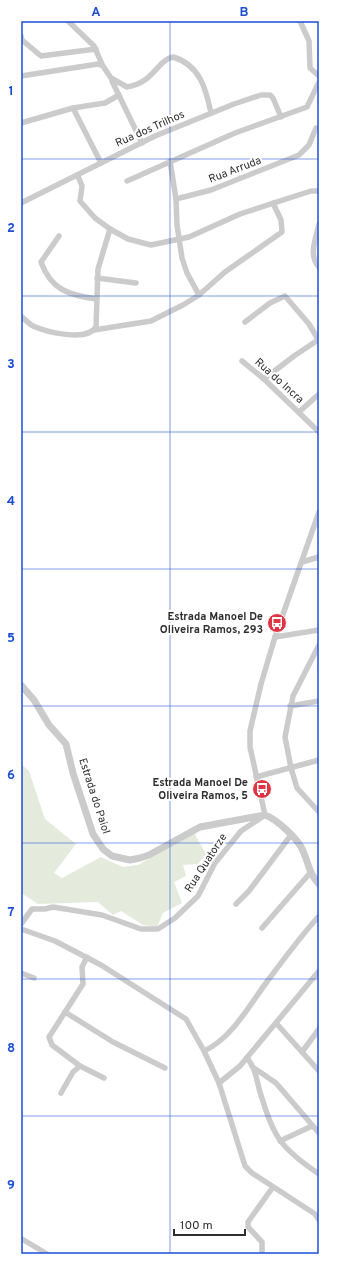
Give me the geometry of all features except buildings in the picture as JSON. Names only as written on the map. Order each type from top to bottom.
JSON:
[{"type":"street","points":[[68,21],[96,49],[102,64],[111,78],[142,143]]},
{"type":"street","points":[[300,21],[309,41],[310,68],[319,76]]},
{"type":"street","points":[[21,36],[22,40],[42,56],[96,49]]},
{"type":"street","points":[[111,78],[122,85],[133,86],[149,78],[169,57],[178,58],[199,74],[207,94],[211,113]]},
{"type":"street","points":[[21,76],[102,64]]},
{"type":"street","points":[[127,181],[235,133],[307,107],[319,82]]},
{"type":"street","name":"Rua dos Trilhos","points":[[21,203],[142,143],[211,113],[266,94],[273,98],[280,117]]},
{"type":"street","points":[[21,123],[74,108],[106,103],[119,95]]},
{"type":"street","points":[[74,108],[101,163]]},
{"type":"street","name":"Rua Arruda","points":[[176,199],[210,190],[299,155],[309,145],[316,128]]},
{"type":"street","points":[[170,161],[176,199],[178,240],[187,273],[199,295]]},
{"type":"street","points":[[78,176],[82,186],[80,201],[95,218],[110,229],[128,239],[143,244],[161,244],[178,240],[209,229],[240,214],[311,191],[319,191]]},
{"type":"street","points":[[21,316],[34,326],[56,333],[86,334],[94,330],[151,321],[199,295],[225,272],[282,232],[282,220],[273,203]]},
{"type":"street","points":[[319,224],[313,256],[314,262],[319,267]]},
{"type":"street","points":[[94,330],[96,327],[97,278],[110,229]]},
{"type":"street","points":[[59,236],[41,262],[46,275],[59,288],[76,296],[96,298]]},
{"type":"street","points":[[97,278],[136,283]]},
{"type":"street","points":[[245,322],[281,296],[286,297],[305,318],[319,341],[294,356],[264,379]]},
{"type":"street","name":"Rua do Incra","points":[[242,361],[264,379],[319,432]]},
{"type":"street","points":[[299,412],[319,394]]},
{"type":"street","points":[[319,512],[275,637],[259,691],[250,731],[250,747],[265,815],[273,819],[291,835],[304,851],[310,873],[319,884]]},
{"type":"street","points":[[302,562],[319,557]]},
{"type":"street","points":[[275,637],[319,630]]},
{"type":"street","points":[[319,645],[301,683],[295,690],[290,706],[285,738],[297,788],[319,812]]},
{"type":"street","name":"Estrada do Paiol","points":[[21,685],[34,700],[50,725],[66,744],[73,773],[93,834],[103,849],[112,856],[130,860],[140,858],[149,855],[200,827],[265,815]]},
{"type":"street","points":[[290,706],[319,701]]},
{"type":"street","points":[[256,777],[319,760]]},
{"type":"street","name":"Rua Quatorze","points":[[21,924],[32,909],[45,909],[52,907],[102,915],[134,927],[155,930],[166,925],[184,910],[204,889],[215,863],[236,836],[248,825],[265,815]]},
{"type":"street","points":[[236,904],[253,886],[291,835]]},
{"type":"street","points":[[262,928],[310,873]]},
{"type":"street","points":[[204,1051],[215,1045],[235,1024],[290,950],[319,916]]},
{"type":"street","points":[[21,929],[55,941],[87,957],[181,1015],[191,1024],[219,1083],[245,1166],[252,1173],[315,1214],[319,1220]]},
{"type":"street","points":[[87,957],[82,967],[83,984],[49,1037],[52,1045],[80,1066],[104,1078]]},
{"type":"street","points":[[219,1083],[229,1076],[247,1058],[319,971]]},
{"type":"street","points":[[21,973],[34,978]]},
{"type":"street","points":[[65,1012],[113,1042],[165,1068]]},
{"type":"street","points":[[276,1023],[319,1071]]},
{"type":"street","points":[[302,1052],[319,1029]]},
{"type":"street","points":[[247,1058],[254,1068],[271,1125],[280,1141],[297,1159],[319,1174]]},
{"type":"street","points":[[60,1093],[73,1072],[80,1066]]},
{"type":"street","points":[[254,1068],[276,1083],[319,1133]]},
{"type":"street","points":[[280,1141],[312,1126]]},
{"type":"street","points":[[262,1254],[262,1242],[248,1227],[248,1222],[273,1187]]},
{"type":"street","points":[[22,1239],[47,1254]]},
{"type":"green space","points":[[21,764],[29,771],[45,819],[76,844],[54,873],[62,878],[101,857],[123,867],[138,865],[194,833],[206,854],[198,864],[183,865],[186,876],[174,882],[182,903],[163,913],[157,927],[143,925],[121,911],[113,915],[98,902],[38,904],[21,893]]},
{"type":"place","name":"Estrada Manoel De Oliveira Ramos, 293","points":[[277,623]]},
{"type":"place","name":"Estrada Manoel De Oliveira Ramos, 5","points":[[262,789]]}]
